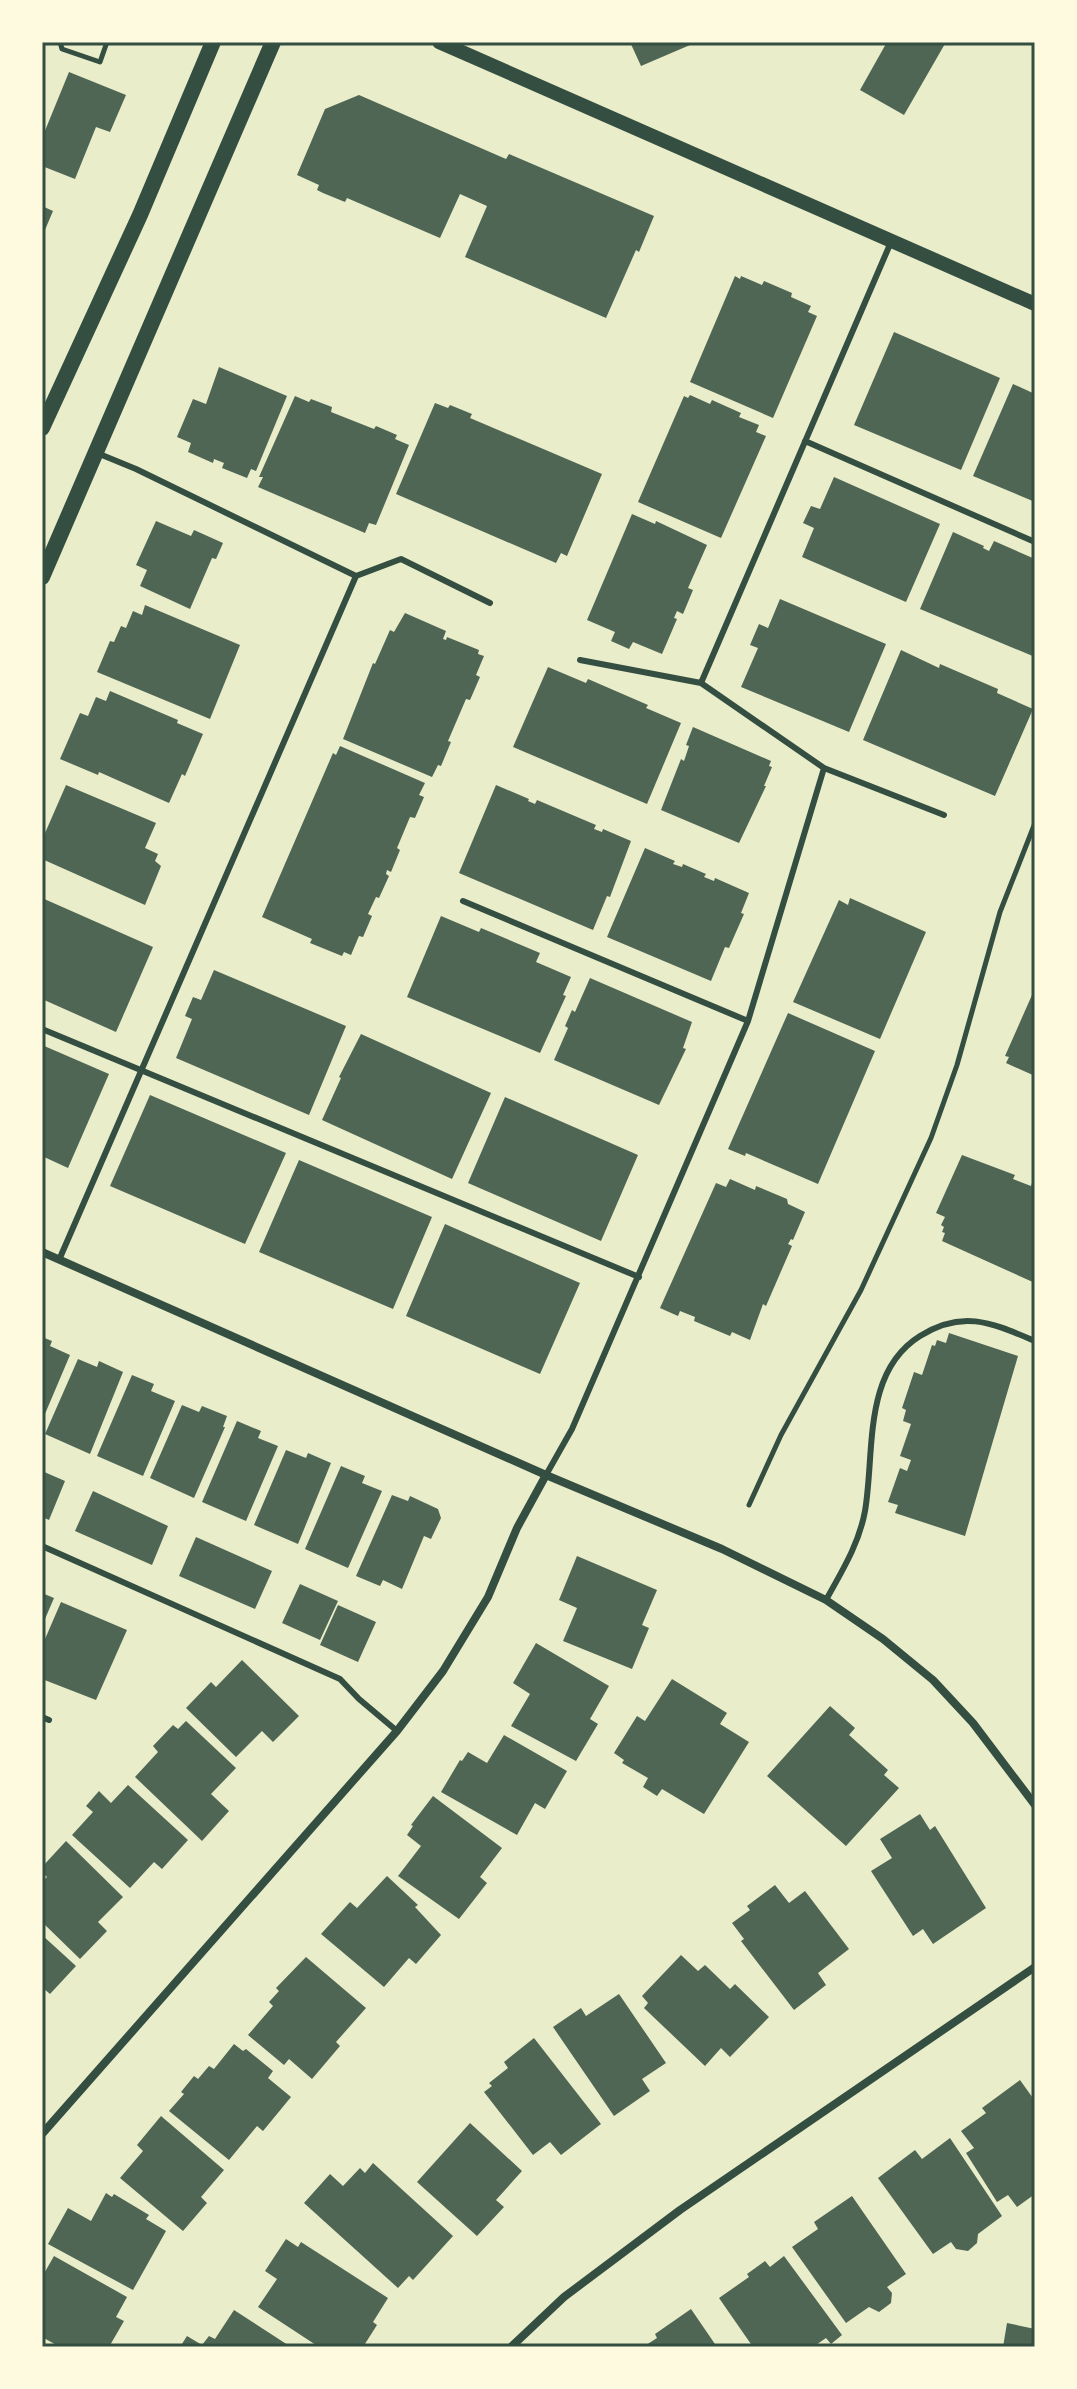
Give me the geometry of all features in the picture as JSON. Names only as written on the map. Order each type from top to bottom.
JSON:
[{"type":"main road","points":[[42,428],[140,215],[213,42]]},
{"type":"main road","points":[[42,577],[273,42]]},
{"type":"street","points":[[440,42],[1035,304]]},
{"type":"street","points":[[42,1252],[546,1475],[722,1549],[826,1600],[883,1639],[933,1680],[973,1723],[1035,1805]]},
{"type":"street","points":[[42,2134],[397,1731],[443,1671],[488,1597],[517,1528],[546,1475]]},
{"type":"street","points":[[511,2347],[564,2297],[680,2210],[1035,1967]]},
{"type":"lane","points":[[701,683],[891,242]]},
{"type":"lane","points":[[805,441],[1035,542]]},
{"type":"lane","points":[[97,453],[356,576]]},
{"type":"lane","points":[[59,1260],[356,576],[401,559],[490,603]]},
{"type":"lane","points":[[580,660],[701,683],[824,768],[944,815]]},
{"type":"lane","points":[[546,1475],[572,1429],[748,1021],[824,768]]},
{"type":"lane","points":[[463,901],[748,1021]]},
{"type":"lane","points":[[42,1029],[639,1277]]},
{"type":"lane","points":[[826,1600],[852,1555],[865,1510],[867,1469],[878,1399],[892,1362],[909,1343],[930,1330],[947,1322],[966,1319],[998,1326],[1035,1341]]},
{"type":"lane","points":[[42,1546],[340,1679],[397,1731]]},
{"type":"path","points":[[60,42],[62,49],[100,62],[107,42]]},
{"type":"path","points":[[749,1505],[781,1435],[861,1290],[931,1138],[957,1065],[1000,912],[1035,823]]},
{"type":"building","points":[[630,42],[697,42],[641,66]]},
{"type":"building","points":[[887,42],[946,42],[904,115],[860,90]]},
{"type":"building","points":[[69,72],[126,95],[110,132],[96,127],[75,179],[42,166],[42,138]]},
{"type":"building","points":[[359,95],[506,159],[509,154],[654,216],[606,318],[465,257],[487,206],[460,194],[440,238],[347,198],[345,202],[323,193],[317,190],[319,185],[297,175],[325,109]]},
{"type":"building","points":[[42,206],[53,211],[42,237]]},
{"type":"building","points":[[735,276],[762,285],[764,281],[792,293],[791,297],[811,306],[808,312],[817,316],[773,418],[690,382]]},
{"type":"building","points":[[894,332],[1000,378],[961,470],[854,425]]},
{"type":"building","points":[[219,367],[287,396],[256,471],[251,469],[247,478],[222,468],[224,463],[214,459],[213,463],[188,452],[191,443],[177,437],[193,399],[206,404]]},
{"type":"building","points":[[1013,384],[1035,394],[1035,502],[973,476]]},
{"type":"building","points":[[690,395],[710,404],[712,400],[741,413],[739,417],[759,425],[756,432],[766,436],[721,538],[638,502],[684,396],[688,398]]},
{"type":"building","points":[[295,396],[332,407],[331,412],[374,429],[376,426],[397,435],[395,439],[409,445],[376,525],[369,523],[365,533],[258,487],[263,477],[259,477]]},
{"type":"building","points":[[435,403],[472,414],[470,418],[602,474],[567,556],[561,553],[556,563],[396,494]]},
{"type":"building","points":[[834,477],[940,524],[906,602],[802,557],[814,528],[803,523],[811,506],[820,509]]},
{"type":"building","points":[[632,514],[655,524],[656,521],[707,545],[688,588],[693,590],[683,614],[677,611],[674,618],[677,619],[662,654],[633,642],[629,649],[611,641],[615,632],[587,620]]},
{"type":"building","points":[[156,521],[191,536],[194,530],[223,543],[216,559],[212,558],[190,609],[140,586],[147,570],[136,565]]},
{"type":"building","points":[[953,532],[989,551],[994,541],[1035,559],[1035,657],[920,609]]},
{"type":"building","points":[[780,599],[886,644],[849,732],[741,687],[758,648],[750,645],[759,624],[768,628]]},
{"type":"building","points":[[145,605],[240,645],[210,719],[97,672],[110,641],[114,642],[121,626],[126,628],[133,611],[142,615]]},
{"type":"building","points":[[405,613],[446,631],[443,639],[447,637],[479,650],[478,654],[484,656],[476,675],[480,677],[470,700],[466,699],[441,766],[438,765],[432,777],[343,739],[373,663],[390,630],[394,632]]},
{"type":"building","points":[[901,650],[939,668],[940,664],[998,689],[997,693],[1033,709],[995,796],[863,740]]},
{"type":"building","points":[[548,667],[586,683],[588,679],[681,723],[647,804],[513,747]]},
{"type":"building","points":[[110,691],[203,734],[185,776],[182,774],[169,803],[99,772],[98,775],[60,759],[80,713],[88,716],[96,697],[106,701]]},
{"type":"building","points":[[693,727],[771,761],[766,786],[739,843],[661,810],[681,759],[684,761]]},
{"type":"building","points":[[340,746],[425,783],[419,795],[424,797],[415,818],[410,817],[391,872],[387,870],[389,876],[368,914],[372,916],[363,937],[359,936],[351,955],[344,952],[342,956],[262,917],[333,753],[336,755]]},
{"type":"building","points":[[66,785],[156,823],[145,848],[158,854],[155,861],[161,866],[145,905],[42,859],[42,840]]},
{"type":"building","points":[[496,785],[535,804],[537,800],[596,825],[594,829],[602,832],[603,829],[631,841],[610,897],[607,896],[593,930],[459,873]]},
{"type":"building","points":[[645,848],[675,861],[673,864],[682,867],[683,864],[706,874],[704,877],[714,881],[715,878],[749,893],[741,913],[744,914],[729,948],[725,947],[711,981],[607,937]]},
{"type":"building","points":[[42,898],[153,947],[116,1032],[42,999]]},
{"type":"building","points":[[850,898],[926,932],[880,1039],[793,1002],[839,900],[848,905]]},
{"type":"building","points":[[441,916],[479,932],[481,928],[540,953],[536,962],[571,977],[563,995],[566,996],[540,1053],[407,997]]},
{"type":"building","points":[[214,970],[346,1026],[309,1115],[176,1058],[192,1019],[185,1016],[193,997],[201,1000]]},
{"type":"building","points":[[590,978],[692,1022],[683,1048],[686,1049],[659,1105],[554,1060],[572,1010],[575,1012]]},
{"type":"building","points":[[1032,995],[1035,996],[1035,1076],[1006,1063],[1009,1057],[1005,1056]]},
{"type":"building","points":[[788,1013],[875,1051],[818,1184],[746,1153],[745,1156],[728,1149]]},
{"type":"building","points":[[361,1034],[491,1093],[452,1179],[322,1120]]},
{"type":"building","points":[[42,1045],[109,1074],[68,1168],[42,1156]]},
{"type":"building","points":[[150,1095],[286,1153],[245,1244],[110,1186]]},
{"type":"building","points":[[505,1097],[638,1155],[601,1241],[468,1183]]},
{"type":"building","points":[[962,1155],[1015,1175],[1013,1179],[1035,1185],[1035,1283],[942,1241],[945,1233],[941,1225],[945,1217],[936,1213]]},
{"type":"building","points":[[299,1160],[432,1217],[393,1309],[259,1252]]},
{"type":"building","points":[[730,1179],[787,1199],[788,1204],[805,1212],[793,1240],[788,1244],[792,1246],[766,1306],[763,1304],[750,1340],[732,1332],[730,1336],[694,1321],[695,1317],[680,1311],[678,1316],[660,1308],[716,1183],[726,1187]]},
{"type":"building","points":[[445,1224],[580,1283],[540,1374],[406,1316]]},
{"type":"building","points":[[949,1333],[1018,1356],[965,1536],[895,1513],[898,1505],[888,1502],[900,1468],[907,1471],[911,1460],[900,1456],[911,1424],[903,1421],[906,1410],[902,1408],[914,1372],[922,1375],[932,1345],[935,1346],[937,1340],[946,1343]]},
{"type":"building","points":[[42,1337],[52,1341],[50,1346],[70,1355],[42,1421]]},
{"type":"building","points":[[78,1359],[97,1367],[99,1361],[123,1372],[90,1454],[45,1434]]},
{"type":"building","points":[[132,1375],[154,1384],[151,1391],[175,1401],[143,1476],[97,1456]]},
{"type":"building","points":[[182,1405],[199,1412],[202,1406],[227,1416],[194,1498],[150,1478]]},
{"type":"building","points":[[237,1421],[261,1431],[258,1438],[278,1446],[246,1521],[202,1502]]},
{"type":"building","points":[[286,1450],[306,1458],[308,1453],[331,1463],[298,1544],[254,1525]]},
{"type":"building","points":[[341,1466],[365,1476],[362,1483],[382,1491],[348,1568],[305,1549]]},
{"type":"building","points":[[42,1471],[65,1481],[49,1520],[42,1517]]},
{"type":"building","points":[[93,1491],[168,1526],[152,1565],[75,1531]]},
{"type":"building","points":[[392,1495],[408,1501],[410,1496],[438,1509],[441,1518],[431,1539],[424,1536],[402,1589],[383,1580],[380,1586],[356,1576]]},
{"type":"building","points":[[196,1537],[272,1571],[255,1609],[179,1576]]},
{"type":"building","points":[[577,1556],[657,1590],[642,1625],[649,1628],[632,1669],[563,1641],[577,1608],[559,1600]]},
{"type":"building","points":[[300,1584],[338,1601],[320,1640],[282,1623]]},
{"type":"building","points":[[42,1593],[54,1598],[42,1626]]},
{"type":"building","points":[[61,1602],[127,1630],[96,1700],[42,1679],[42,1646]]},
{"type":"building","points":[[338,1605],[376,1622],[358,1662],[320,1645]]},
{"type":"building","points":[[536,1643],[609,1686],[590,1719],[598,1724],[576,1761],[511,1726],[530,1694],[513,1683]]},
{"type":"building","points":[[242,1660],[299,1716],[273,1742],[262,1731],[236,1757],[186,1708],[211,1682],[216,1687]]},
{"type":"building","points":[[672,1679],[727,1713],[720,1724],[749,1742],[704,1814],[662,1789],[657,1796],[643,1787],[648,1778],[622,1763],[624,1760],[614,1753],[637,1716],[645,1721]]},
{"type":"building","points":[[830,1706],[855,1728],[849,1735],[888,1770],[884,1775],[899,1788],[846,1846],[767,1776]]},
{"type":"building","points":[[186,1721],[236,1768],[211,1794],[229,1811],[202,1841],[135,1777],[158,1752],[153,1746],[173,1725],[178,1729]]},
{"type":"building","points":[[504,1735],[567,1771],[545,1809],[535,1803],[517,1835],[441,1792],[468,1752],[487,1763]]},
{"type":"building","points":[[128,1785],[188,1840],[162,1869],[154,1862],[130,1888],[72,1835],[93,1812],[86,1806],[99,1791],[111,1803]]},
{"type":"building","points":[[433,1796],[502,1848],[480,1877],[487,1883],[459,1919],[398,1876],[421,1846],[407,1835]]},
{"type":"building","points":[[920,1814],[930,1830],[935,1826],[986,1908],[933,1944],[923,1929],[913,1936],[871,1871],[892,1858],[880,1839]]},
{"type":"building","points":[[66,1841],[123,1897],[98,1922],[107,1931],[80,1959],[42,1922],[42,1882],[47,1877],[42,1867]]},
{"type":"building","points":[[387,1876],[418,1905],[415,1907],[441,1935],[416,1964],[409,1958],[384,1987],[321,1934],[350,1902],[357,1908]]},
{"type":"building","points":[[775,1885],[789,1903],[805,1891],[849,1949],[818,1973],[826,1985],[794,2010],[741,1941],[744,1939],[732,1923],[750,1910],[747,1906]]},
{"type":"building","points":[[42,1935],[76,1966],[50,1994],[42,1987]]},
{"type":"building","points":[[681,1955],[698,1971],[705,1965],[730,1989],[735,1984],[769,2017],[730,2057],[721,2048],[705,2066],[644,2008],[648,2003],[642,1996]]},
{"type":"building","points":[[306,1957],[366,2008],[336,2042],[340,2046],[312,2079],[289,2059],[284,2065],[248,2035],[273,2006],[269,2002],[279,1991],[276,1988]]},
{"type":"building","points":[[619,1994],[666,2063],[642,2079],[650,2091],[614,2116],[553,2027],[581,2008],[586,2016]]},
{"type":"building","points":[[534,2038],[601,2124],[561,2155],[550,2142],[533,2155],[484,2092],[492,2086],[489,2083],[508,2068],[504,2062]]},
{"type":"building","points":[[234,2044],[243,2051],[246,2049],[273,2071],[268,2078],[291,2097],[263,2131],[257,2126],[229,2160],[169,2111],[194,2076],[198,2079],[209,2066],[214,2069]]},
{"type":"building","points":[[1020,2080],[1035,2101],[1035,2194],[1017,2207],[1008,2195],[997,2202],[966,2153],[974,2148],[961,2131],[986,2113],[982,2108]]},
{"type":"building","points":[[161,2116],[224,2170],[201,2197],[207,2203],[183,2231],[120,2178],[143,2151],[137,2145]]},
{"type":"building","points":[[470,2123],[522,2171],[496,2200],[504,2207],[477,2236],[417,2182]]},
{"type":"building","points":[[950,2138],[1002,2216],[978,2234],[977,2243],[968,2251],[956,2249],[951,2242],[933,2254],[878,2178],[915,2150],[922,2159]]},
{"type":"building","points":[[373,2163],[453,2236],[413,2280],[409,2276],[398,2288],[304,2203],[330,2174],[343,2186],[360,2168],[365,2173]]},
{"type":"building","points":[[106,2193],[112,2197],[114,2194],[149,2215],[146,2219],[166,2231],[133,2290],[48,2244],[68,2208],[91,2221]]},
{"type":"building","points":[[852,2196],[906,2274],[887,2287],[892,2293],[891,2303],[879,2312],[869,2307],[846,2323],[792,2247],[818,2229],[814,2222]]},
{"type":"building","points":[[286,2239],[298,2247],[301,2242],[388,2298],[373,2322],[377,2325],[363,2347],[319,2347],[258,2307],[277,2279],[265,2271]]},
{"type":"building","points":[[54,2256],[127,2297],[116,2317],[124,2321],[109,2347],[60,2347],[42,2337],[42,2277]]},
{"type":"building","points":[[784,2256],[842,2335],[831,2344],[826,2338],[813,2347],[753,2347],[719,2298],[749,2277],[747,2274],[765,2261],[770,2267]]},
{"type":"building","points":[[691,2309],[717,2347],[643,2347],[657,2338],[655,2334]]},
{"type":"building","points":[[234,2310],[291,2347],[180,2347],[187,2336],[202,2345],[209,2336],[215,2339]]},
{"type":"building","points":[[1007,2323],[1035,2329],[1035,2347],[1003,2347]]}]
